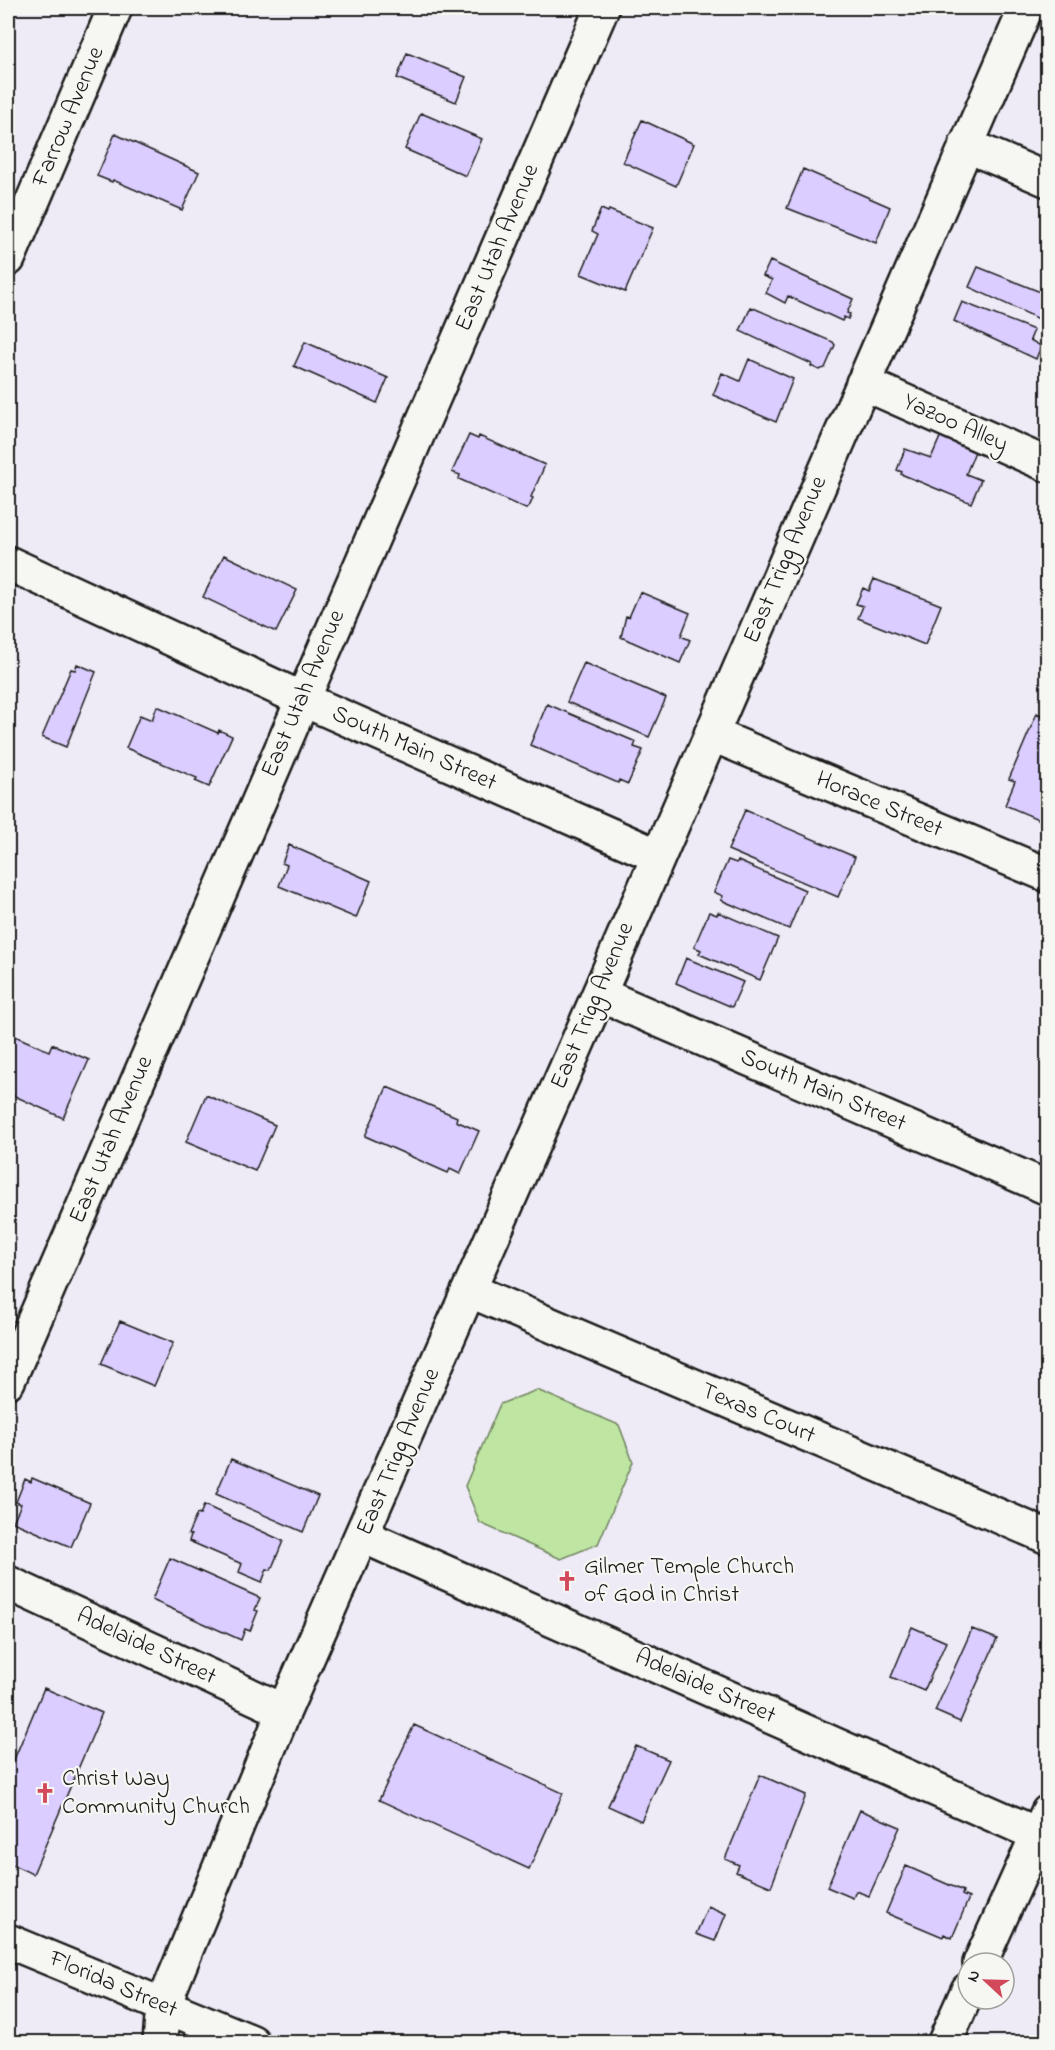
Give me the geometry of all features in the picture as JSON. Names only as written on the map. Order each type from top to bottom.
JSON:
[{"type":"street","name":"Farrow Avenue","points":[[8,259],[116,8]]},
{"type":"street","name":"East Utah Avenue","points":[[8,1381],[602,8]]},
{"type":"street","name":"East Trigg Avenue","points":[[160,2043],[163,2006],[285,1712],[1026,8]]},
{"type":"street","points":[[966,146],[1047,180]]},
{"type":"street","name":"Yazoo Alley","points":[[863,383],[1047,465]]},
{"type":"street","name":"South Main Street","points":[[8,563],[302,699],[658,856]]},
{"type":"street","name":"Horace Street","points":[[711,734],[1047,875]]},
{"type":"street","name":"South Main Street","points":[[599,994],[1047,1188]]},
{"type":"street","name":"Texas Court","points":[[469,1290],[1047,1537]]},
{"type":"street","name":"Adelaide Street","points":[[363,1536],[1044,1829]]},
{"type":"street","name":"Adelaide Street","points":[[8,1583],[285,1712]]},
{"type":"street","points":[[986,1951],[1044,1829]]},
{"type":"street","name":"Florida Street","points":[[8,1941],[252,2043]]},
{"type":"street","points":[[945,2043],[959,2011]]},
{"type":"green space","points":[[537,1390],[619,1425],[633,1462],[598,1544],[561,1559],[480,1523],[465,1486],[500,1404]]},
{"type":"building","points":[[407,53],[466,77],[456,102],[397,78]]},
{"type":"building","points":[[421,113],[482,139],[466,176],[405,149]]},
{"type":"building","points":[[642,120],[694,144],[676,186],[623,162]]},
{"type":"building","points":[[115,134],[199,172],[182,210],[113,180],[112,182],[97,176]]},
{"type":"building","points":[[803,169],[890,207],[876,243],[787,208]]},
{"type":"building","points":[[601,209],[608,212],[609,210],[653,228],[625,292],[581,274],[598,234],[592,231]]},
{"type":"building","points":[[770,261],[853,299],[847,313],[850,314],[848,319],[844,317],[842,321],[788,296],[785,303],[766,293],[772,280],[763,276]]},
{"type":"building","points":[[978,267],[1048,295],[1048,323],[969,287]]},
{"type":"building","points":[[962,302],[1034,330],[1030,340],[1041,346],[1036,359],[954,321]]},
{"type":"building","points":[[751,307],[833,342],[835,345],[825,368],[819,370],[811,366],[812,364],[740,331]]},
{"type":"building","points":[[305,342],[388,378],[377,403],[294,366]]},
{"type":"building","points":[[749,359],[793,379],[776,422],[713,395],[722,373],[740,381]]},
{"type":"building","points":[[469,435],[478,439],[479,436],[545,465],[531,497],[533,498],[530,505],[526,509],[459,479],[460,475],[452,472]]},
{"type":"building","points":[[941,435],[976,449],[966,474],[981,480],[971,503],[901,474],[902,472],[897,470],[905,449],[931,458]]},
{"type":"building","points":[[224,555],[297,590],[276,632],[203,597]]},
{"type":"building","points":[[874,579],[941,605],[925,645],[858,618],[863,606],[856,604],[863,588],[869,591]]},
{"type":"building","points":[[640,592],[690,613],[681,636],[690,640],[680,663],[621,637],[626,616],[629,617]]},
{"type":"building","points":[[584,663],[666,698],[649,737],[567,702]]},
{"type":"building","points":[[77,664],[96,672],[66,747],[42,737],[71,669],[75,670]]},
{"type":"building","points":[[547,704],[636,742],[634,747],[643,750],[628,784],[619,780],[618,783],[530,745]]},
{"type":"building","points":[[157,706],[218,733],[219,730],[232,736],[209,787],[195,781],[197,778],[126,748],[140,715],[152,720]]},
{"type":"building","points":[[1048,706],[1048,815],[1045,822],[1005,805],[1015,781],[1009,779],[1037,713],[1043,716]]},
{"type":"building","points":[[745,810],[855,857],[838,897],[728,850]]},
{"type":"building","points":[[289,845],[371,881],[356,918],[279,886],[287,865],[282,863]]},
{"type":"building","points":[[728,860],[736,863],[738,861],[805,890],[789,929],[721,900],[723,896],[714,892]]},
{"type":"building","points":[[709,912],[717,915],[718,912],[778,938],[760,980],[699,954],[701,950],[694,947]]},
{"type":"building","points":[[686,958],[743,982],[732,1007],[676,983]]},
{"type":"building","points":[[8,1033],[49,1051],[52,1044],[89,1060],[63,1118],[8,1093]]},
{"type":"building","points":[[387,1087],[457,1117],[456,1121],[479,1131],[460,1174],[450,1169],[448,1173],[365,1136]]},
{"type":"building","points":[[206,1095],[275,1125],[255,1171],[186,1142]]},
{"type":"building","points":[[120,1321],[173,1343],[154,1386],[101,1364]]},
{"type":"building","points":[[231,1459],[318,1496],[303,1532],[216,1494]]},
{"type":"building","points":[[32,1478],[90,1503],[71,1547],[13,1522],[21,1504],[16,1502],[25,1479],[31,1482]]},
{"type":"building","points":[[204,1505],[283,1541],[271,1570],[267,1569],[262,1582],[239,1572],[242,1564],[189,1541],[191,1535],[188,1534]]},
{"type":"building","points":[[170,1558],[260,1598],[255,1610],[258,1611],[250,1631],[245,1629],[241,1640],[152,1600]]},
{"type":"building","points":[[912,1627],[946,1642],[924,1691],[891,1677]]},
{"type":"building","points":[[972,1629],[997,1639],[960,1722],[935,1711]]},
{"type":"building","points":[[44,1688],[102,1713],[33,1874],[11,1864],[8,1873],[8,1774]]},
{"type":"building","points":[[414,1725],[563,1793],[529,1869],[379,1800]]},
{"type":"building","points":[[636,1746],[669,1760],[641,1821],[608,1806]]},
{"type":"building","points":[[760,1775],[806,1795],[771,1887],[736,1872],[739,1865],[725,1859]]},
{"type":"building","points":[[860,1810],[900,1827],[869,1896],[856,1891],[853,1898],[827,1887]]},
{"type":"building","points":[[906,1866],[963,1891],[962,1895],[969,1898],[952,1938],[944,1934],[943,1937],[886,1913]]},
{"type":"building","points":[[708,1906],[726,1914],[715,1941],[696,1934]]},
{"type":"place","name":"Gilmer Temple Church of God in Christ","points":[[567,1581]]},
{"type":"place","name":"Christ Way Community Church","points":[[45,1793]]}]
